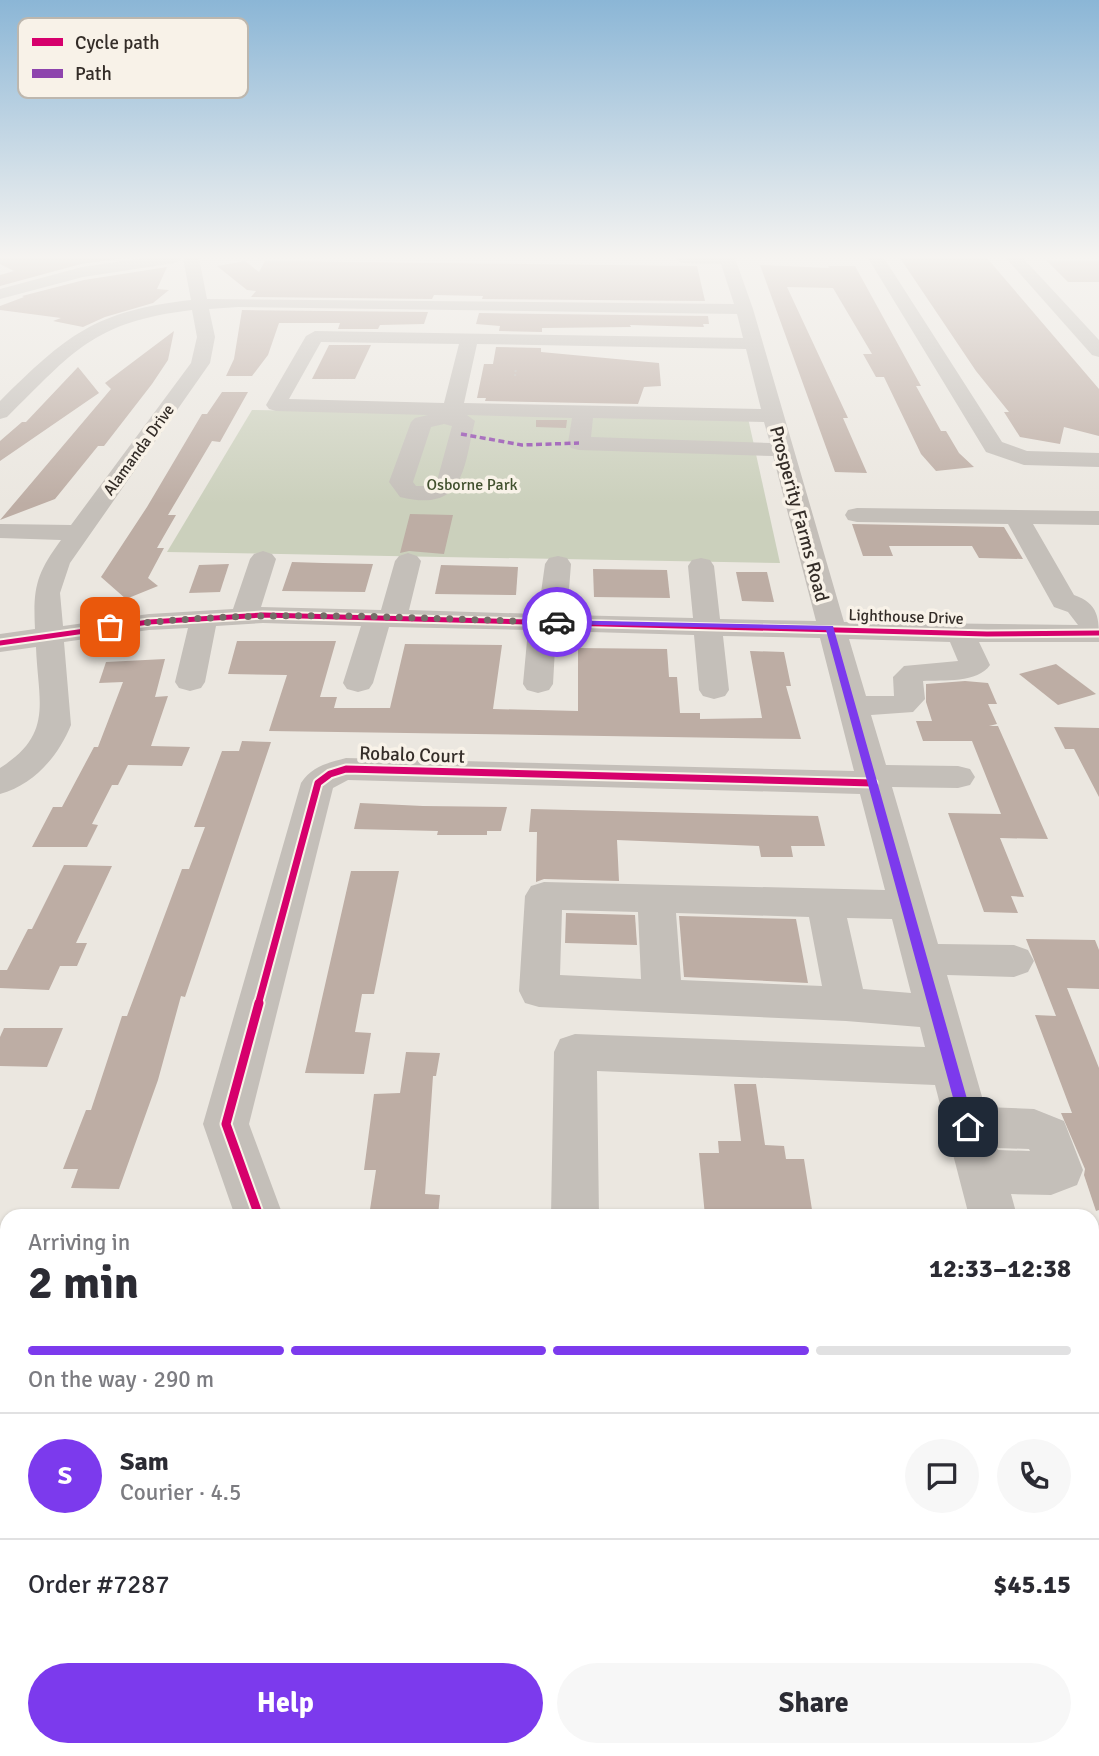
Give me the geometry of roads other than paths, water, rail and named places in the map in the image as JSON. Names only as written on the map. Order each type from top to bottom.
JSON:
[{"type":"street","points":[[0,413],[68,346],[78,340]]},
{"type":"street","name":"Alamanda Drive","points":[[0,783],[36,757],[52,736],[56,715],[47,593],[50,578],[57,563],[200,363],[205,340]]},
{"type":"street","points":[[313,340],[276,405],[448,413],[583,410],[773,416]]},
{"type":"street","points":[[448,413],[469,340]]},
{"type":"street","points":[[523,340],[753,344]]},
{"type":"street","name":"Prosperity Farms Road","points":[[752,340],[990,1209]]},
{"type":"street","points":[[927,340],[994,447],[1024,458],[1099,460]]},
{"type":"street","points":[[583,410],[579,443],[782,450]]},
{"type":"street","points":[[857,515],[1099,518]]},
{"type":"street","points":[[1016,517],[1064,601],[1089,606],[1099,633]]},
{"type":"street","points":[[0,531],[79,533]]},
{"type":"street","points":[[244,616],[263,559]]},
{"type":"street","points":[[358,683],[408,561]]},
{"type":"street","points":[[538,684],[558,564]]},
{"type":"street","points":[[701,566],[714,690]]},
{"type":"street","name":"Lighthouse Drive","points":[[0,643],[149,622],[244,616],[548,621],[961,633],[1099,633]]},
{"type":"street","points":[[190,682],[204,617]]},
{"type":"street","points":[[852,706],[902,705],[910,699],[908,677],[914,672],[954,671],[975,665],[961,633]]},
{"type":"street","name":"Robalo Court","points":[[257,1209],[226,1124],[318,783],[330,774],[346,769],[872,779],[958,777]]},
{"type":"street","points":[[906,905],[544,896],[539,991],[846,1004],[938,1012]]},
{"type":"street","points":[[656,898],[662,996]]},
{"type":"street","points":[[825,902],[846,1004]]},
{"type":"street","points":[[922,959],[1014,961]]},
{"type":"street","points":[[575,1209],[575,1052],[951,1067]]},
{"type":"street","points":[[968,1127],[1034,1129],[1048,1136],[1060,1170],[1051,1173],[980,1171]]},
{"type":"park label","name":"Osborne Park","points":[[472,485]]}]
